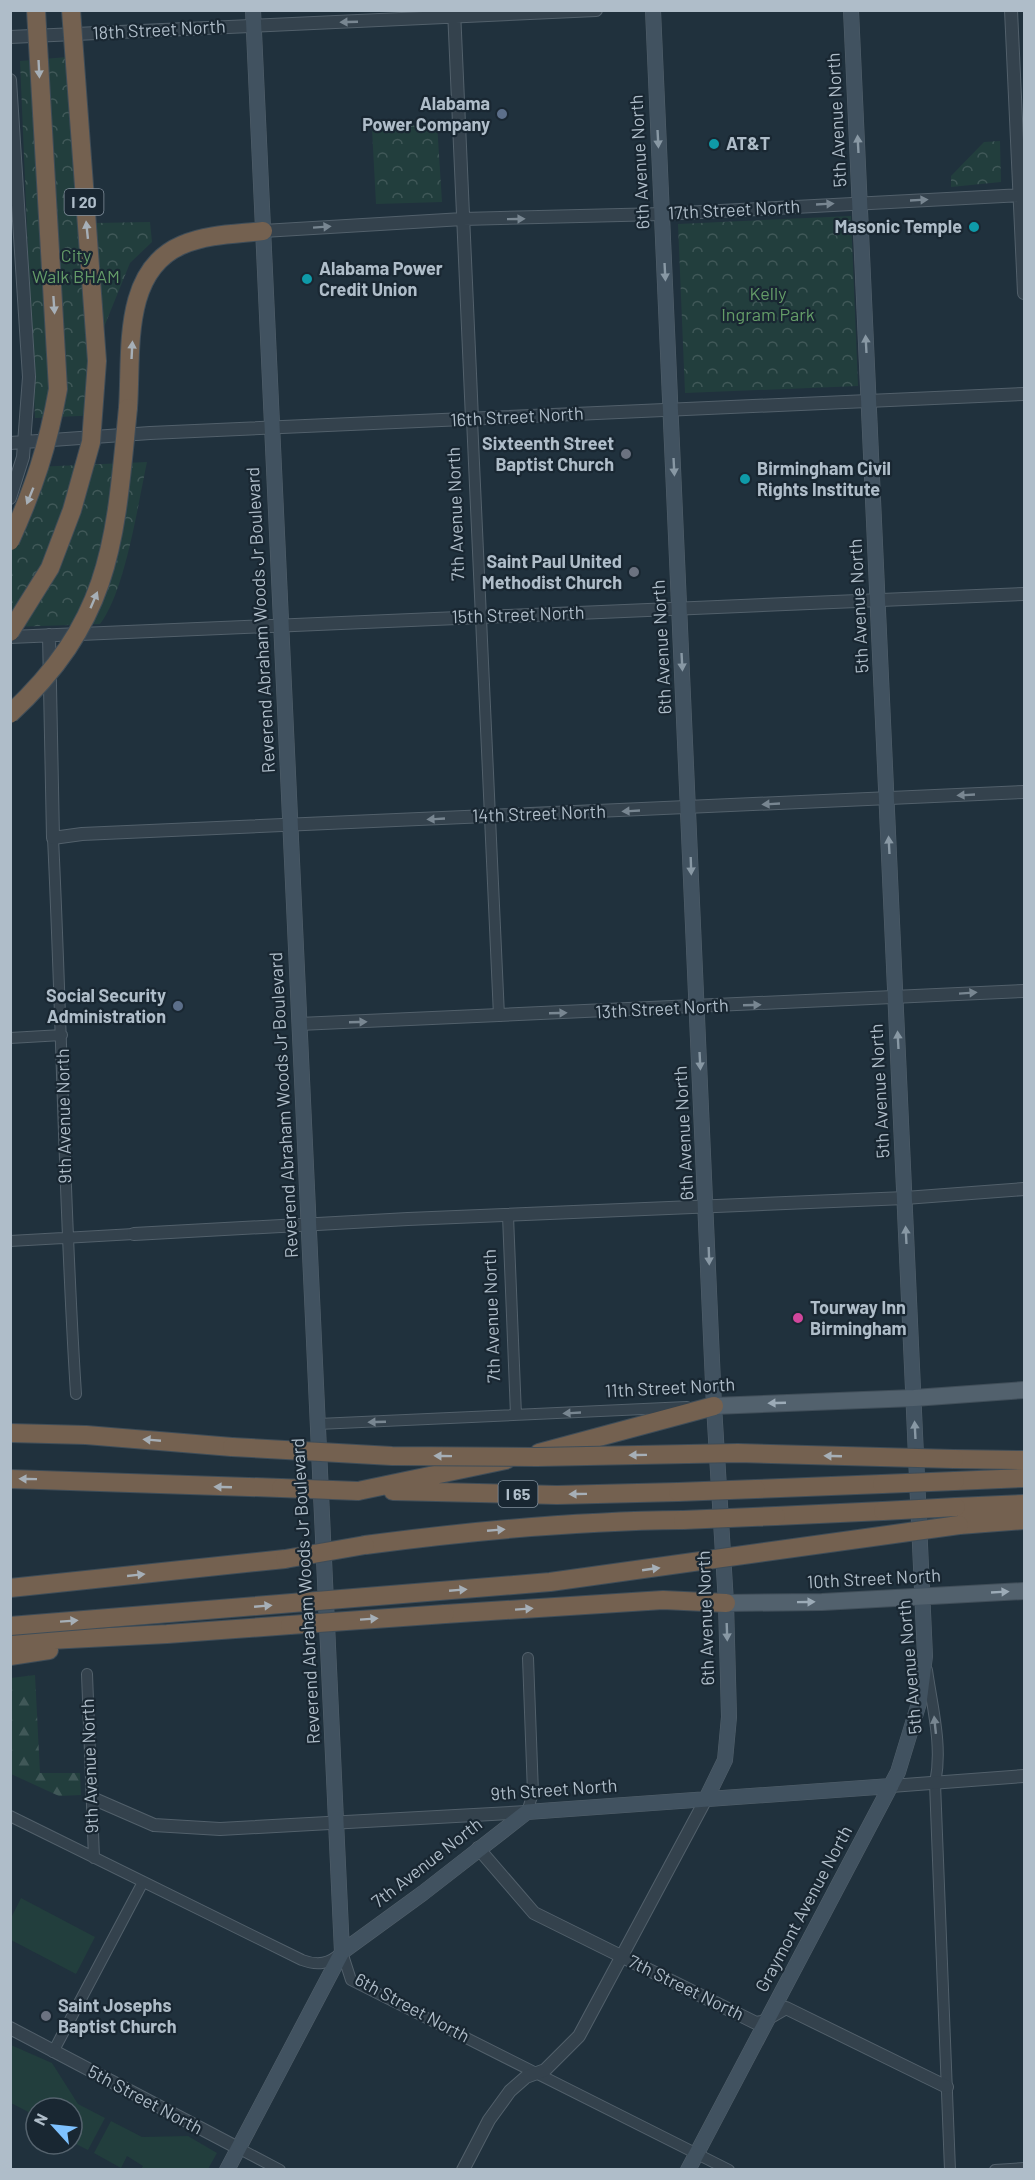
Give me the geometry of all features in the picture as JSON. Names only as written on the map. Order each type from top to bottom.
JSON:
[{"type":"highway","name":"I 20","points":[[10,541],[33,492],[49,442],[58,389],[36,10]]},
{"type":"highway","name":"I 20","points":[[10,632],[50,568],[72,510],[92,432],[97,361],[94,296],[80,160],[71,10]]},
{"type":"highway","points":[[10,714],[54,670],[68,650],[82,628],[105,573],[115,531],[128,408],[133,322],[139,291],[146,274],[158,260],[183,244],[263,231]]},
{"type":"highway","points":[[358,1491],[548,1452],[714,1406]]},
{"type":"highway","points":[[10,1433],[86,1435],[232,1447],[392,1456],[537,1457],[738,1453],[1024,1460]]},
{"type":"highway","name":"I 65","points":[[10,1479],[358,1491],[557,1494],[678,1492],[1024,1478]]},
{"type":"highway","name":"I 65","points":[[10,1588],[285,1559],[365,1545],[469,1533],[618,1520],[683,1520],[883,1511],[957,1516],[1024,1504]]},
{"type":"highway","points":[[10,1626],[550,1582],[957,1516],[1024,1520]]},
{"type":"highway","points":[[10,1642],[167,1634],[663,1600],[726,1603]]},
{"type":"highway","points":[[10,1656],[167,1634]]},
{"type":"main road","name":"6th Avenue North","points":[[653,10],[714,1406],[726,1603],[729,1717],[725,1760],[706,1799]]},
{"type":"main road","name":"5th Avenue North","points":[[851,10],[925,1656]]},
{"type":"main road","name":"Reverend Abraham Woods Jr Boulevard","points":[[254,18],[342,1952]]},
{"type":"main road","name":"11th Street North","points":[[714,1406],[914,1398],[1024,1389]]},
{"type":"main road","name":"10th Street North","points":[[726,1603],[822,1602],[1024,1591]]},
{"type":"main road","name":"Graymont Avenue North","points":[[688,2169],[898,1772],[919,1703],[925,1656]]},
{"type":"main road","name":"9th Street North","points":[[527,1812],[891,1786]]},
{"type":"main road","name":"7th Avenue North","points":[[342,1952],[423,1893],[527,1812]]},
{"type":"main road","points":[[227,2169],[342,1952]]},
{"type":"street","name":"18th Street North","points":[[10,37],[254,18],[596,10]]},
{"type":"street","points":[[1011,10],[1022,195],[1024,293]]},
{"type":"street","name":"7th Avenue North","points":[[454,14],[499,1016]]},
{"type":"street","points":[[10,80],[15,239],[28,377],[22,467],[10,498]]},
{"type":"street","name":"17th Street North","points":[[263,231],[463,219],[662,214],[1022,195]]},
{"type":"street","name":"16th Street North","points":[[10,443],[25,440],[272,428],[671,412],[1024,394]]},
{"type":"street","name":"15th Street North","points":[[10,637],[1024,594]]},
{"type":"street","points":[[49,635],[53,838]]},
{"type":"street","name":"14th Street North","points":[[53,838],[82,834],[1024,792]]},
{"type":"street","name":"9th Avenue North","points":[[53,838],[62,1035],[66,1237],[76,1394]]},
{"type":"street","name":"13th Street North","points":[[299,1024],[896,999],[1024,991]]},
{"type":"street","points":[[10,1038],[62,1035]]},
{"type":"street","points":[[10,1240],[905,1198],[1024,1189]]},
{"type":"street","name":"7th Avenue North","points":[[508,1216],[516,1415]]},
{"type":"street","name":"11th Street North","points":[[318,1424],[714,1406]]},
{"type":"street","name":"5th Avenue North","points":[[925,1656],[935,1725],[938,1769],[935,1783],[950,2169]]},
{"type":"street","points":[[527,1812],[533,1794],[528,1658]]},
{"type":"street","name":"9th Avenue North","points":[[87,1674],[94,1858]]},
{"type":"street","name":"9th Street North","points":[[891,1786],[1024,1776]]},
{"type":"street","name":"9th Street North","points":[[92,1798],[154,1824],[220,1829],[527,1812]]},
{"type":"street","name":"6th Avenue North","points":[[463,2169],[489,2120],[510,2091],[526,2077],[545,2070],[579,2036],[706,1799]]},
{"type":"street","name":"6th Street North","points":[[10,1816],[315,1965],[332,1960],[342,1952],[351,1980],[729,2169]]},
{"type":"street","name":"7th Street North","points":[[478,1848],[528,1909],[756,2023],[786,2008],[946,2087]]},
{"type":"street","points":[[54,2052],[143,1882]]},
{"type":"street","name":"5th Street North","points":[[10,2028],[280,2169]]},
{"type":"street","points":[[995,2169],[1024,2168]]},
{"type":"green space","name":"City Walk BHAM","points":[[79,56],[95,223],[150,222],[152,242],[130,263],[102,332],[102,415],[35,418],[20,61]]},
{"type":"green space","points":[[437,123],[442,202],[376,204],[372,129]]},
{"type":"green space","points":[[1000,141],[1001,182],[951,187],[951,176],[984,142]]},
{"type":"green space","name":"Kelly Ingram Park","points":[[851,216],[858,386],[685,393],[678,224]]},
{"type":"green space","points":[[147,462],[135,523],[117,591],[100,624],[11,627],[11,523],[35,467]]},
{"type":"green space","points":[[35,1675],[40,1773],[80,1773],[81,1795],[59,1796],[11,1774],[11,1678]]},
{"type":"green space","points":[[21,1898],[95,1937],[76,1974],[11,1940],[11,1918]]},
{"type":"green space","points":[[11,2045],[52,2063],[73,2096],[24,2096],[24,2110],[11,2103]]},
{"type":"green space","points":[[84,2107],[105,2118],[88,2150],[84,2148]]},
{"type":"green space","points":[[111,2121],[142,2137],[188,2136],[217,2153],[208,2169],[141,2169],[143,2166],[127,2156],[121,2168],[94,2153]]},
{"type":"place","name":"Alabama Power Company","points":[[502,114]]},
{"type":"place","name":"AT&T","points":[[714,144]]},
{"type":"place","name":"Masonic Temple","points":[[974,227]]},
{"type":"place","name":"Alabama Power Credit Union","points":[[307,279]]},
{"type":"place","name":"Sixteenth Street Baptist Church","points":[[626,454]]},
{"type":"place","name":"Birmingham Civil Rights Institute","points":[[745,479]]},
{"type":"place","name":"Saint Paul United Methodist Church","points":[[634,572]]},
{"type":"place","name":"Social Security Administration","points":[[178,1006]]},
{"type":"place","name":"Tourway Inn Birmingham","points":[[798,1318]]},
{"type":"place","name":"Saint Josephs Baptist Church","points":[[46,2016]]}]
